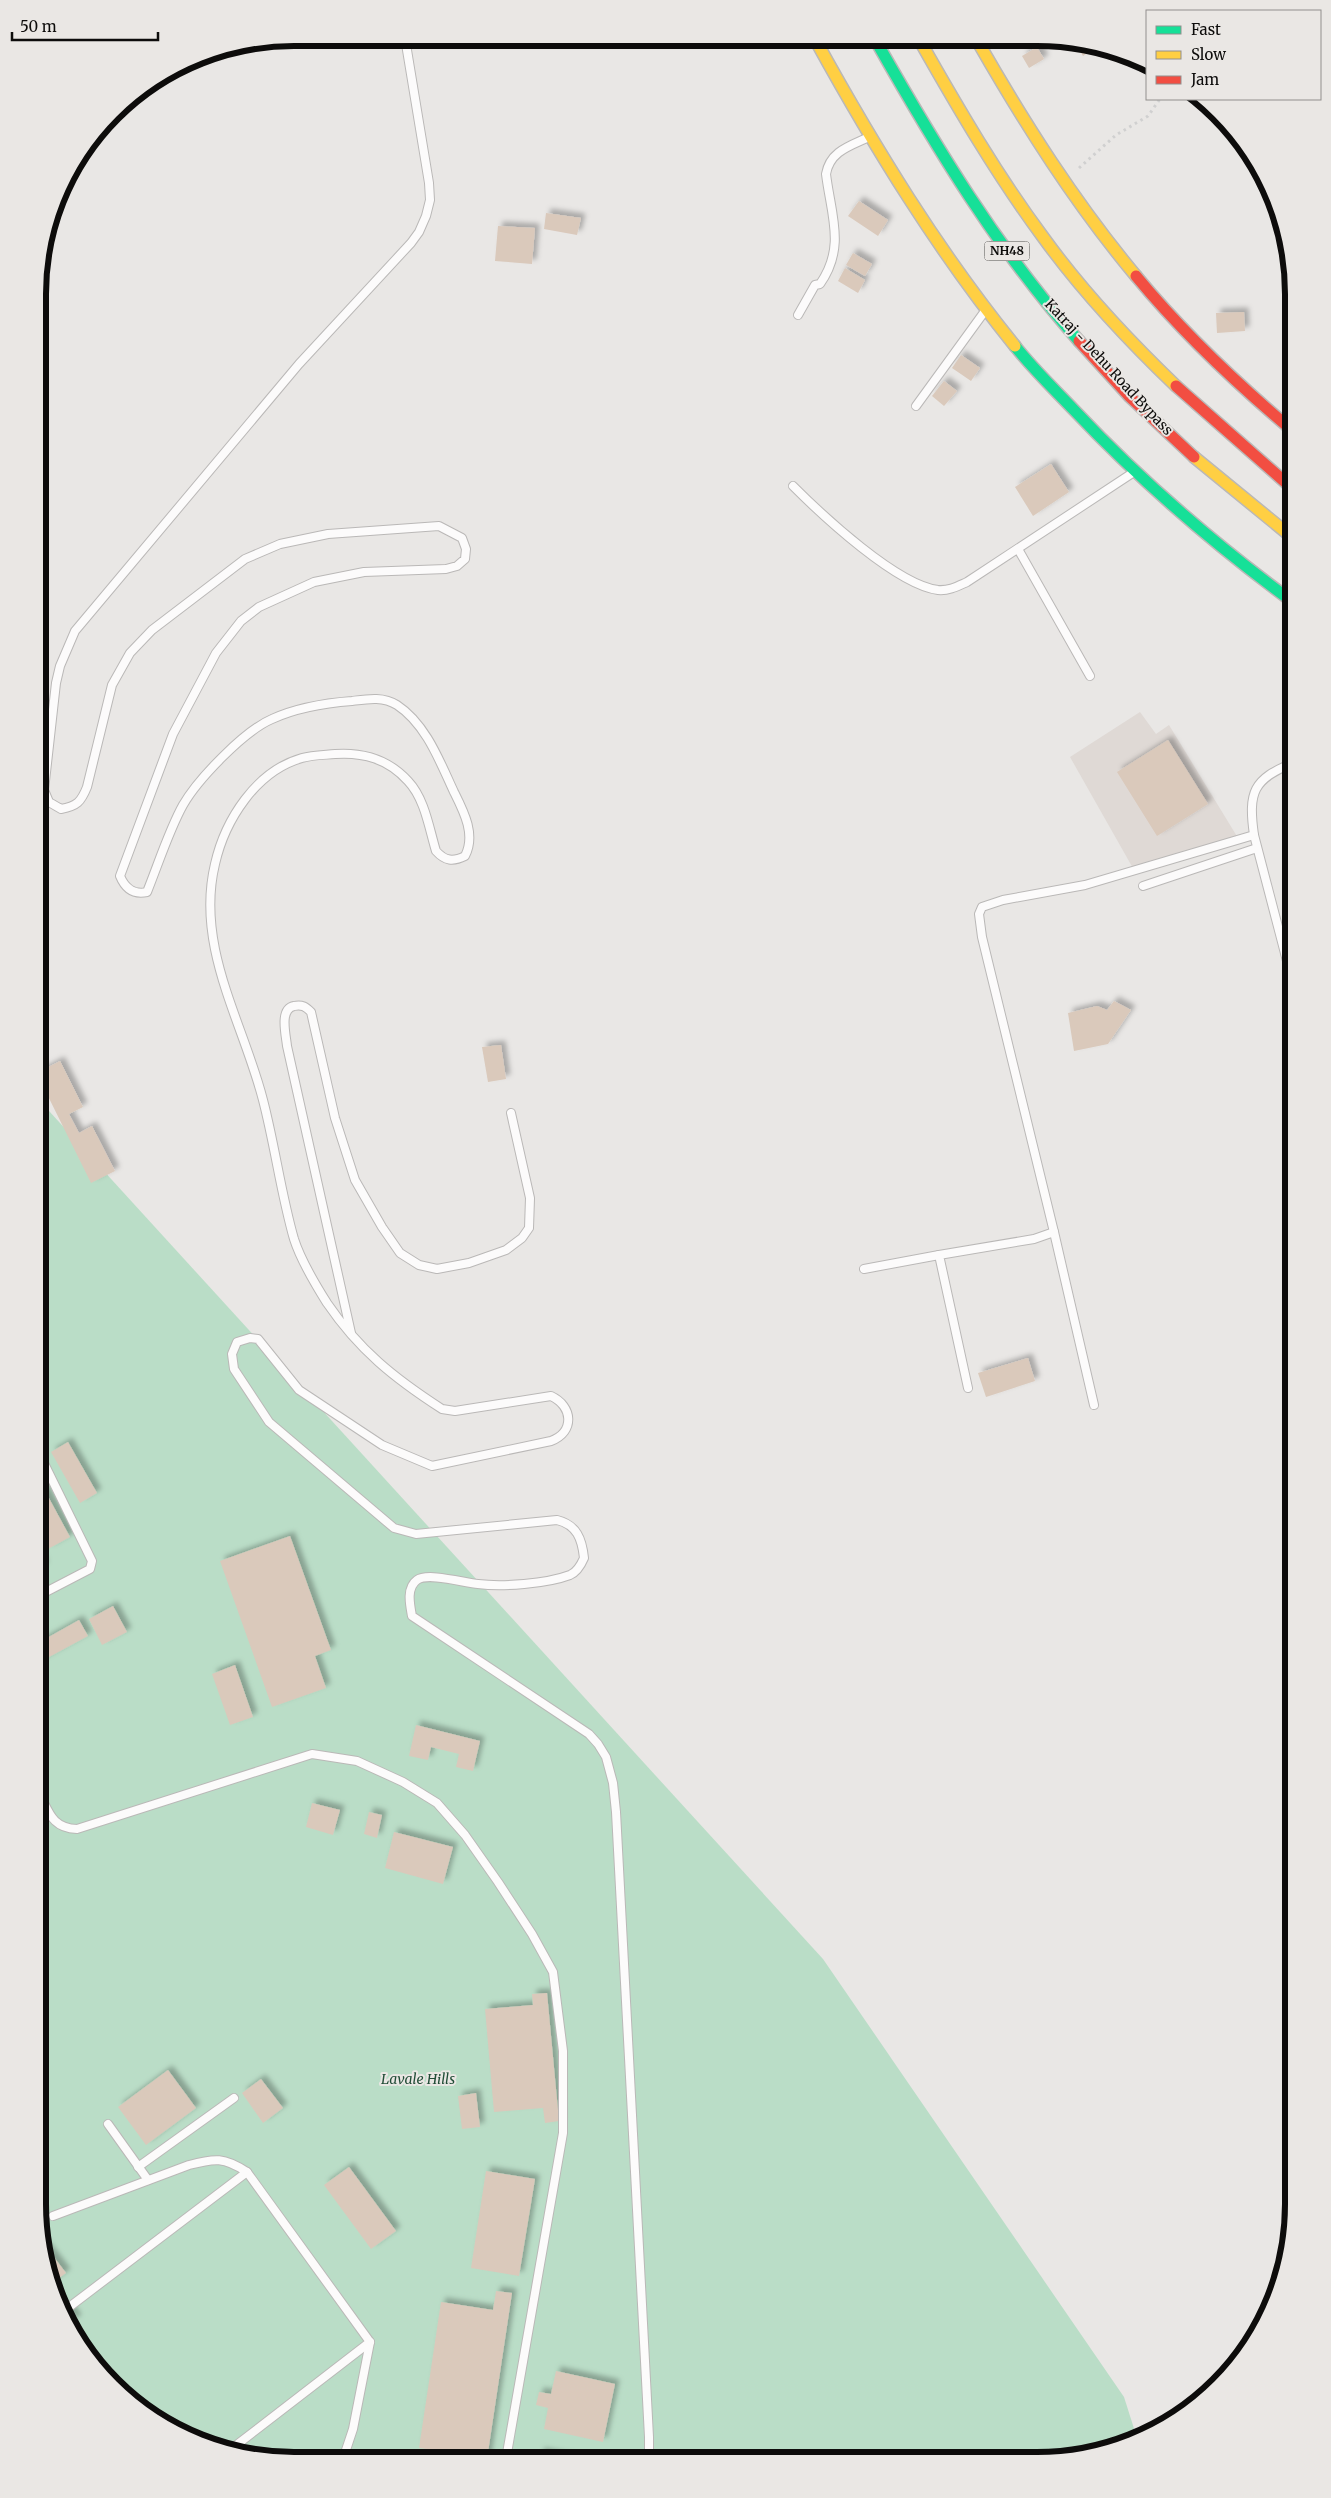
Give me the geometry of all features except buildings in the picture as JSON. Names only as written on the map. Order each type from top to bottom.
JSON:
[{"type":"main road","points":[[819,46],[870,136],[950,263],[1020,354],[1094,432],[1184,516],[1260,579],[1285,596]]},
{"type":"main road","name":"Katraj - Dehu Road Bypass","points":[[879,46],[934,141],[993,232],[1060,320],[1131,395],[1211,471],[1285,531]]},
{"type":"main road","name":"NH48","points":[[923,46],[966,122],[1024,210],[1089,295],[1158,369],[1200,410],[1285,481]]},
{"type":"main road","points":[[980,46],[1008,96],[1063,182],[1124,265],[1189,336],[1265,409],[1285,424]]},
{"type":"lane","points":[[46,772],[56,683],[60,666],[75,631],[299,364],[419,232],[430,200],[429,183],[406,46]]},
{"type":"lane","points":[[798,315],[815,284],[820,284],[832,264],[836,243],[826,174],[828,165],[836,153],[870,136]]},
{"type":"lane","points":[[916,406],[986,309]]},
{"type":"lane","points":[[794,486],[818,512],[857,544],[907,578],[924,586],[939,590],[952,589],[968,582],[1136,472]]},
{"type":"lane","points":[[46,795],[49,802],[62,809],[73,807],[81,802],[87,788],[112,685],[130,653],[152,630],[245,559],[280,544],[328,534],[439,526],[462,538],[466,549],[465,559],[457,566],[446,569],[364,572],[314,582],[259,607],[241,621],[216,653],[173,734],[120,876],[124,885],[131,891],[140,894],[147,892],[183,806],[199,782],[253,731],[270,719],[333,702],[386,700],[396,705],[416,722],[460,803],[471,837],[471,845],[465,856],[450,860],[442,858],[436,851],[420,800],[408,781],[397,770],[372,756],[345,754],[303,758],[268,776],[245,800],[221,842],[214,866],[211,893],[210,920],[215,950],[221,978],[262,1097],[295,1241],[326,1301],[351,1335],[375,1361],[442,1409],[455,1410],[551,1396],[563,1405],[570,1417],[568,1426],[557,1439],[432,1466],[382,1445],[299,1390],[258,1339],[250,1338],[237,1342],[232,1354],[234,1369],[269,1422],[394,1528],[416,1534],[557,1520],[567,1522],[580,1536],[584,1558],[579,1568],[570,1575],[531,1583],[480,1585],[426,1576],[417,1580],[412,1587],[410,1606],[412,1616],[589,1734],[602,1750],[611,1773],[616,1812],[629,2037],[648,2452]]},
{"type":"lane","points":[[1018,549],[1090,676]]},
{"type":"lane","points":[[1285,766],[1271,772],[1257,785],[1251,812],[1256,848],[1285,955]]},
{"type":"lane","points":[[1094,1405],[982,937],[979,914],[982,907],[1002,900],[1085,884],[1254,835]]},
{"type":"lane","points":[[1143,886],[1256,848]]},
{"type":"lane","points":[[351,1335],[287,1046],[285,1014],[290,1007],[297,1005],[306,1006],[311,1012],[335,1118],[355,1180],[382,1227],[400,1253],[419,1265],[437,1269],[506,1250],[522,1238],[529,1228],[530,1198],[511,1113]]},
{"type":"lane","points":[[864,1269],[1034,1239],[1054,1232]]},
{"type":"lane","points":[[939,1255],[968,1388]]},
{"type":"lane","points":[[46,1467],[92,1561],[90,1569],[46,1592]]},
{"type":"lane","points":[[46,1805],[57,1824],[67,1829],[77,1829],[312,1754],[357,1761],[403,1782],[437,1803],[465,1835],[493,1874],[532,1934],[553,1972],[563,2051],[563,2133],[507,2452]]},
{"type":"lane","points":[[138,2167],[234,2098]]},
{"type":"lane","points":[[108,2124],[148,2180]]},
{"type":"lane","points":[[53,2216],[148,2180],[208,2160],[230,2162],[247,2172],[370,2342],[353,2429],[345,2452]]},
{"type":"lane","points":[[69,2307],[247,2172]]},
{"type":"lane","points":[[237,2445],[370,2342]]},
{"type":"path","points":[[1063,182],[1116,135],[1148,116],[1159,100]]},
{"type":"shaded area","points":[[1140,712],[1156,734],[1169,725],[1238,838],[1134,870],[1070,757]]},
{"type":"green space","name":"Lavale Hills","points":[[46,1108],[823,1959],[1124,2397],[1135,2432],[1117,2439],[1069,2450],[1037,2452],[294,2452],[246,2447],[214,2439],[184,2426],[143,2401],[97,2355],[79,2328],[59,2284],[48,2236],[46,2204]]},
{"type":"traffic: fast","points":[[879,46],[945,159],[995,234],[1049,306],[1079,341]]},
{"type":"traffic: fast","points":[[1015,346],[1036,371],[1099,436],[1152,487],[1235,558],[1285,596]]},
{"type":"traffic: slow","points":[[819,46],[909,198],[960,273],[1015,346]]},
{"type":"traffic: slow","points":[[923,46],[963,116],[1043,237],[1073,277],[1106,314],[1176,386]]},
{"type":"traffic: slow","points":[[980,46],[1014,103],[1072,192],[1136,276]]},
{"type":"traffic: slow","points":[[1194,457],[1285,531]]},
{"type":"traffic: jam","points":[[1136,276],[1172,318],[1211,357],[1285,424]]},
{"type":"traffic: jam","points":[[1079,341],[1130,397],[1194,457]]},
{"type":"traffic: jam","points":[[1176,386],[1285,482]]}]
